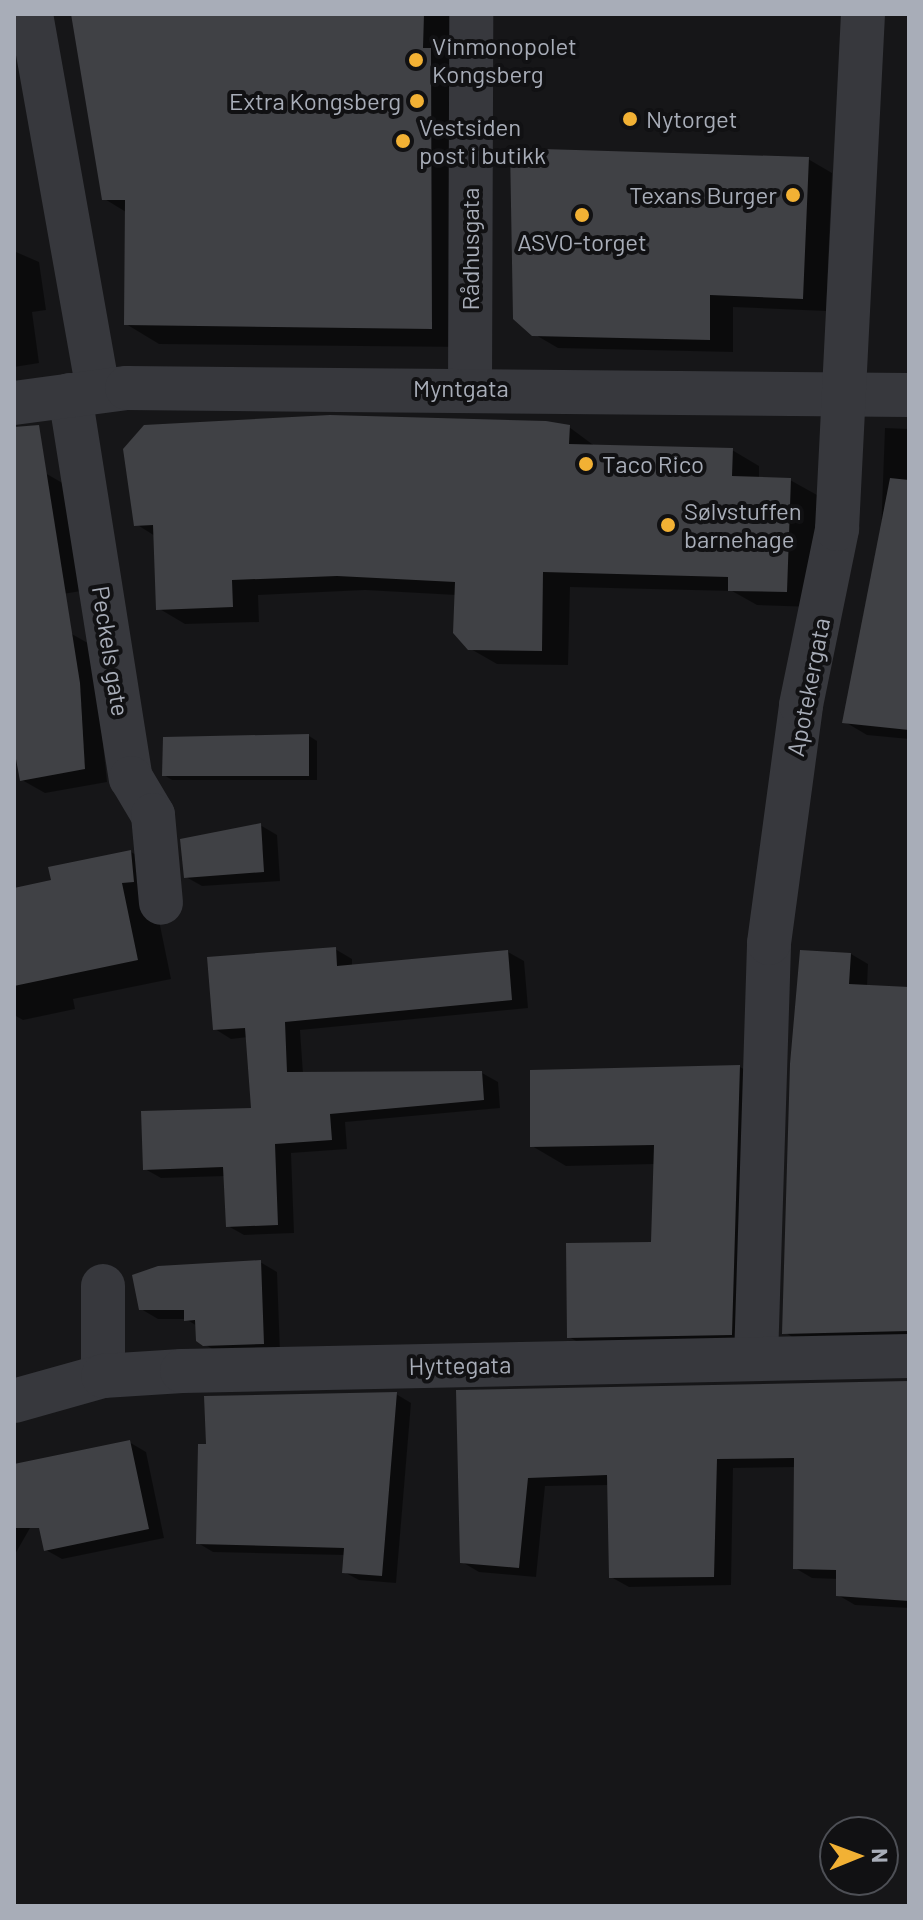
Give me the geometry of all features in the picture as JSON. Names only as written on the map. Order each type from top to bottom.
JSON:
[{"type":"street","name":"Peckels gate","points":[[31,14],[84,393],[131,778],[153,815],[161,903]]},
{"type":"street","name":"Rådhusgata","points":[[470,389],[471,14]]},
{"type":"street","name":"Apotekergata","points":[[756,1359],[769,943],[801,705],[837,529],[847,394],[863,14]]},
{"type":"street","name":"Myntgata","points":[[14,403],[84,393],[470,389],[909,395]]},
{"type":"street","points":[[103,1286],[103,1376]]},
{"type":"street","name":"Hyttegata","points":[[14,1401],[103,1376],[909,1356]]},
{"type":"building","points":[[71,14],[424,14],[423,48],[431,48],[432,329],[124,325],[125,200],[102,200]]},
{"type":"building","points":[[510,148],[809,157],[803,299],[710,295],[710,340],[532,336],[513,319]]},
{"type":"building","points":[[330,415],[546,421],[570,425],[569,444],[733,448],[732,476],[791,478],[787,592],[728,591],[728,577],[543,572],[542,651],[468,650],[453,633],[455,582],[337,576],[232,580],[233,607],[156,610],[153,525],[134,526],[123,449],[144,425]]},
{"type":"building","points":[[39,425],[80,683],[85,769],[20,781],[14,748],[14,427]]},
{"type":"building","points":[[890,478],[909,480],[909,730],[842,723]]},
{"type":"building","points":[[309,734],[309,776],[162,776],[163,737]]},
{"type":"building","points":[[261,823],[264,872],[184,878],[180,839]]},
{"type":"building","points":[[131,850],[134,882],[122,883],[138,960],[14,986],[14,888],[51,880],[48,867]]},
{"type":"building","points":[[336,947],[337,966],[508,950],[512,1000],[285,1022],[287,1072],[482,1071],[484,1100],[330,1114],[332,1140],[275,1144],[278,1225],[226,1227],[223,1167],[143,1170],[141,1111],[251,1108],[245,1028],[213,1030],[207,957]]},
{"type":"building","points":[[800,950],[851,953],[849,984],[909,987],[909,1331],[782,1334],[790,1064]]},
{"type":"building","points":[[740,1065],[732,1335],[567,1338],[566,1243],[651,1242],[654,1145],[530,1147],[530,1070]]},
{"type":"building","points":[[261,1260],[264,1344],[203,1346],[196,1341],[195,1320],[184,1321],[184,1310],[139,1310],[132,1275],[158,1266]]},
{"type":"building","points":[[909,1381],[909,1601],[836,1596],[836,1570],[793,1569],[794,1458],[717,1459],[714,1577],[609,1578],[607,1475],[528,1478],[519,1568],[460,1563],[456,1390]]},
{"type":"building","points":[[397,1392],[382,1576],[342,1573],[344,1548],[196,1544],[198,1444],[206,1444],[204,1396]]},
{"type":"building","points":[[130,1440],[149,1529],[44,1551],[39,1528],[14,1528],[14,1464]]},
{"type":"place","name":"Vinmonopolet Kongsberg","points":[[416,60]]},
{"type":"place","name":"Extra Kongsberg","points":[[417,101]]},
{"type":"place","name":"Nytorget","points":[[630,119]]},
{"type":"place","name":"Vestsiden post i butikk","points":[[403,141]]},
{"type":"place","name":"Texans Burger","points":[[793,195]]},
{"type":"place","name":"ASVO-torget","points":[[582,215]]},
{"type":"place","name":"Taco Rico","points":[[586,464]]},
{"type":"place","name":"Sølvstuffen barnehage","points":[[668,525]]}]
